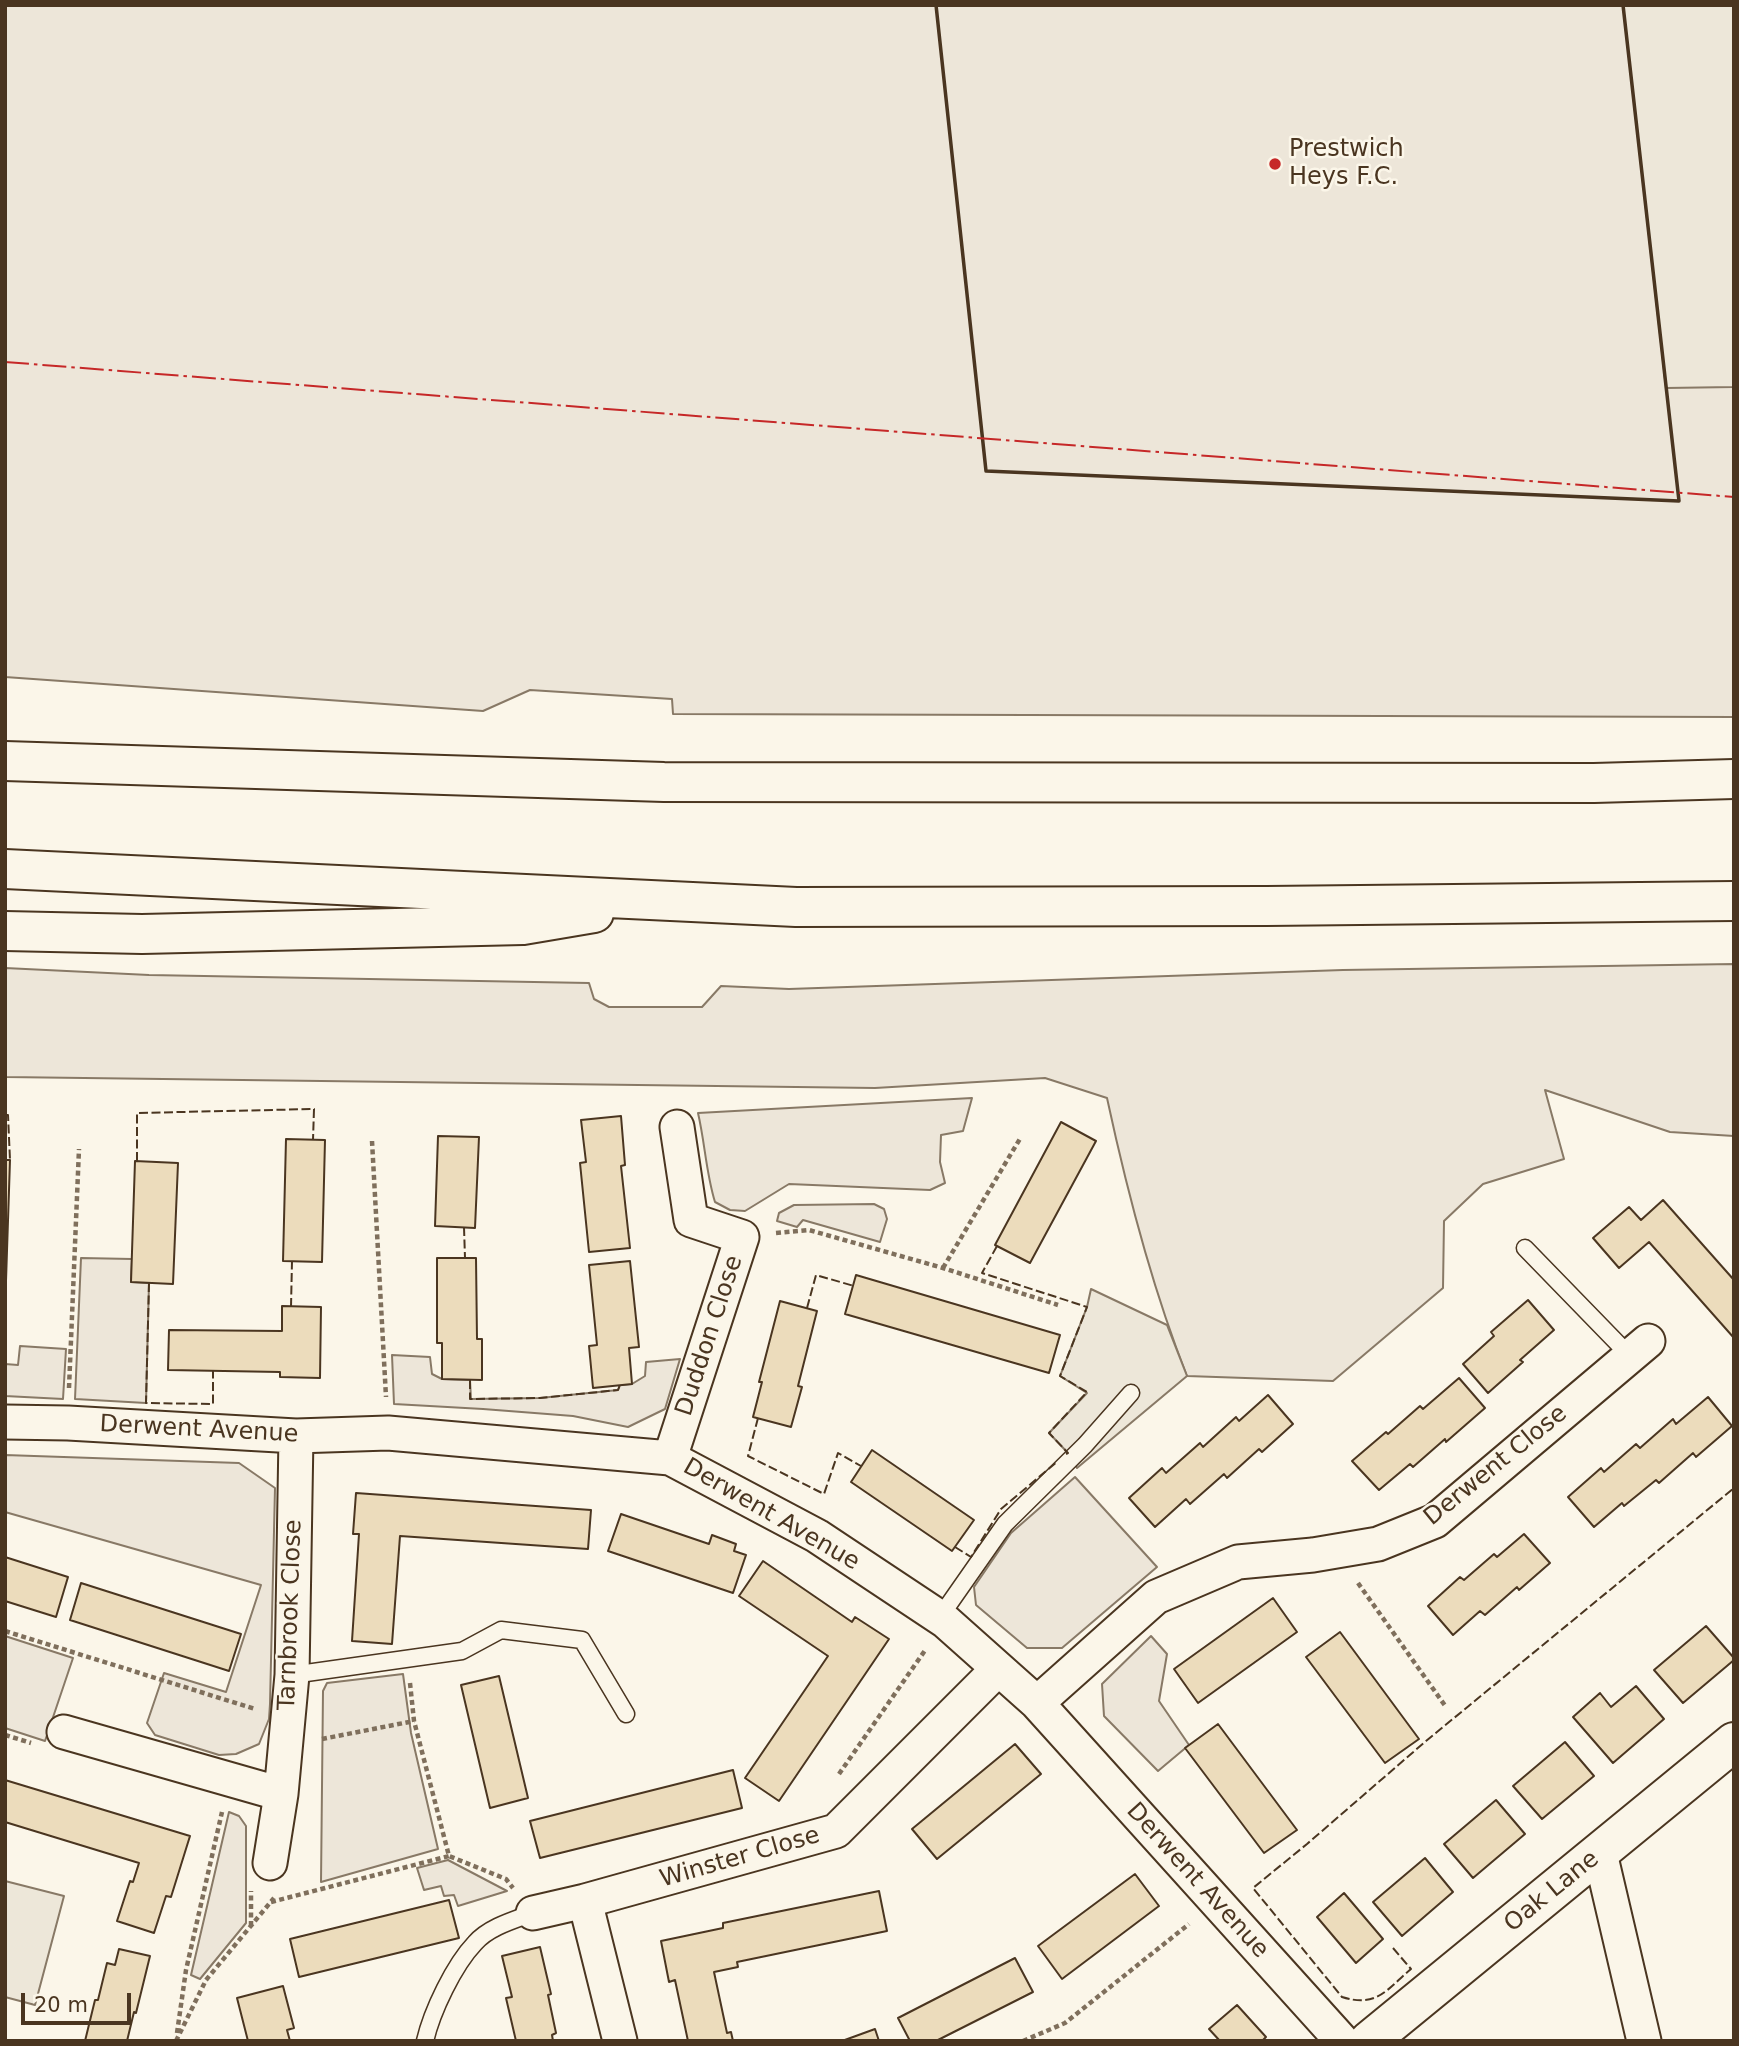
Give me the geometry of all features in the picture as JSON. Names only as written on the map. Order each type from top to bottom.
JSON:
[{"type":"main road","points":[[5,761],[678,782],[1594,783],[1734,779]]},
{"type":"main road","points":[[5,869],[796,907],[1281,906],[1734,901]]},
{"type":"main road","points":[[5,931],[142,934],[523,925],[668,901]]},
{"type":"main road","name":"Oak Lane","points":[[1369,2041],[1734,1742]]},
{"type":"street","name":"Duddon Close","points":[[670,1458],[742,1237],[691,1220],[677,1127]]},
{"type":"street","name":"Derwent Close","points":[[1037,1703],[1156,1597],[1238,1562],[1378,1544],[1435,1521],[1639,1349]]},
{"type":"street","name":"Derwent Avenue","points":[[5,1422],[296,1436],[388,1433],[670,1458],[817,1536],[943,1619],[1037,1703],[1342,2041]]},
{"type":"street","name":"Tarnbrook Close","points":[[270,1863],[281,1794],[292,1675],[296,1436]]},
{"type":"street","name":"Winster Close","points":[[533,1913],[836,1831],[998,1669]]},
{"type":"street","points":[[64,1732],[281,1794]]},
{"type":"street","points":[[1600,1853],[1644,2041]]},
{"type":"street","points":[[585,1901],[620,2041]]},
{"type":"lane","points":[[1525,1248],[1639,1349]]},
{"type":"lane","points":[[943,1619],[1005,1524],[1085,1445],[1131,1393]]},
{"type":"lane","points":[[292,1675],[461,1651],[501,1630],[583,1640],[626,1714]]},
{"type":"lane","points":[[425,2041],[430,2020],[441,1996],[475,1942],[496,1927],[533,1913]]},
{"type":"path","points":[[943,1268],[1021,1137]]},
{"type":"path","points":[[372,1141],[388,1433]]},
{"type":"path","points":[[68,1423],[79,1149]]},
{"type":"path","points":[[742,1237],[809,1230],[943,1268],[1058,1306]]},
{"type":"path","points":[[1335,1551],[1446,1707]]},
{"type":"path","points":[[836,1778],[943,1619]]},
{"type":"path","points":[[5,1630],[287,1733],[414,1721]]},
{"type":"path","points":[[408,1658],[414,1721],[449,1856]]},
{"type":"path","points":[[176,2040],[186,1970],[229,1779]]},
{"type":"path","points":[[271,1902],[449,1856],[506,1879],[533,1913]]},
{"type":"path","points":[[1023,2041],[1065,2024],[1198,1918],[1220,1907]]},
{"type":"path","points":[[176,2040],[206,1980],[251,1926]]},
{"type":"shaded area","points":[[5,5],[1734,5],[1734,717],[673,714],[672,699],[530,690],[483,711],[5,677]]},
{"type":"shaded area","points":[[1623,5],[1734,5],[1734,387],[1666,388]]},
{"type":"shaded area","points":[[1734,964],[1734,1136],[1670,1132],[1545,1090],[1564,1159],[1483,1184],[1444,1221],[1443,1288],[1333,1381],[1187,1376],[1141,1239],[1107,1098],[1045,1078],[875,1088],[5,1077],[5,968],[149,975],[589,983],[594,999],[609,1007],[702,1007],[721,986],[789,989],[1343,970]]},
{"type":"shaded area","points":[[972,1098],[963,1131],[941,1135],[940,1162],[945,1183],[930,1190],[789,1184],[745,1211],[730,1210],[715,1202],[698,1113]]},
{"type":"shaded area","points":[[874,1204],[884,1209],[887,1219],[880,1242],[803,1220],[797,1227],[777,1221],[779,1213],[794,1205]]},
{"type":"shaded area","points":[[81,1258],[132,1259],[131,1282],[149,1283],[146,1403],[75,1399]]},
{"type":"shaded area","points":[[1091,1289],[1167,1325],[1187,1376],[1077,1468],[1068,1453],[1049,1433],[1087,1393],[1060,1376],[1087,1307]]},
{"type":"shaded area","points":[[20,1346],[66,1349],[63,1399],[5,1396],[5,1364],[18,1365]]},
{"type":"shaded area","points":[[392,1355],[430,1357],[432,1374],[442,1379],[470,1380],[471,1399],[540,1398],[618,1390],[620,1385],[632,1384],[645,1376],[646,1362],[680,1359],[665,1409],[628,1427],[573,1416],[394,1404]]},
{"type":"shaded area","points":[[5,1455],[239,1463],[275,1488],[270,1704],[269,1719],[259,1744],[236,1754],[219,1755],[155,1735],[147,1723],[164,1673],[226,1692],[261,1585],[5,1512]]},
{"type":"shaded area","points":[[1075,1477],[1157,1567],[1062,1648],[1027,1648],[976,1605],[974,1587],[1011,1533]]},
{"type":"shaded area","points":[[5,1636],[73,1658],[45,1741],[5,1728]]},
{"type":"shaded area","points":[[1151,1636],[1167,1654],[1159,1701],[1189,1745],[1158,1771],[1104,1716],[1102,1684]]},
{"type":"shaded area","points":[[403,1674],[411,1733],[438,1849],[321,1882],[323,1691],[327,1683]]},
{"type":"shaded area","points":[[229,1812],[239,1816],[246,1826],[246,1923],[200,1979],[191,1975]]},
{"type":"shaded area","points":[[448,1860],[507,1891],[458,1906],[454,1895],[444,1896],[441,1886],[424,1890],[417,1868]]},
{"type":"shaded area","points":[[5,1881],[64,1896],[35,2005],[5,1997]]},
{"type":"building","points":[[621,1116],[625,1165],[621,1166],[630,1248],[589,1252],[580,1163],[586,1162],[581,1120]]},
{"type":"building","points":[[1061,1122],[1096,1141],[1030,1263],[995,1245]]},
{"type":"building","points":[[438,1136],[479,1137],[475,1228],[435,1226]]},
{"type":"building","points":[[286,1139],[325,1140],[322,1262],[283,1261]]},
{"type":"building","points":[[5,1160],[10,1160],[5,1311]]},
{"type":"building","points":[[135,1161],[178,1163],[173,1284],[131,1282]]},
{"type":"building","points":[[1663,1200],[1734,1280],[1734,1338],[1649,1242],[1619,1268],[1593,1238],[1629,1207],[1641,1220]]},
{"type":"building","points":[[437,1258],[476,1258],[477,1339],[482,1339],[482,1380],[442,1379],[442,1343],[437,1343]]},
{"type":"building","points":[[630,1261],[639,1347],[629,1348],[632,1384],[593,1388],[589,1346],[597,1345],[589,1265]]},
{"type":"building","points":[[856,1275],[1060,1335],[1049,1373],[845,1314]]},
{"type":"building","points":[[1528,1300],[1554,1330],[1488,1393],[1463,1364],[1494,1336],[1491,1332]]},
{"type":"building","points":[[780,1301],[817,1311],[798,1386],[802,1387],[791,1427],[753,1417]]},
{"type":"building","points":[[282,1306],[321,1307],[320,1378],[280,1377],[280,1372],[168,1370],[169,1330],[282,1331]]},
{"type":"building","points":[[1459,1378],[1485,1408],[1446,1442],[1445,1439],[1413,1467],[1410,1464],[1379,1490],[1352,1461],[1420,1406],[1423,1409]]},
{"type":"building","points":[[1268,1395],[1293,1424],[1262,1452],[1259,1449],[1227,1478],[1224,1474],[1190,1504],[1186,1499],[1155,1527],[1129,1498],[1162,1468],[1166,1473],[1200,1443],[1203,1447],[1236,1417],[1239,1421]]},
{"type":"building","points":[[1708,1397],[1732,1426],[1696,1457],[1693,1453],[1659,1483],[1656,1480],[1624,1506],[1622,1503],[1594,1527],[1568,1497],[1601,1468],[1604,1472],[1636,1444],[1640,1448],[1673,1419],[1676,1424]]},
{"type":"building","points":[[872,1450],[974,1520],[952,1551],[851,1482]]},
{"type":"building","points":[[356,1493],[591,1510],[588,1549],[400,1536],[392,1644],[352,1641],[359,1534],[353,1534]]},
{"type":"building","points":[[621,1514],[709,1544],[712,1535],[736,1544],[734,1551],[746,1555],[733,1593],[608,1551]]},
{"type":"building","points":[[1524,1534],[1550,1563],[1519,1590],[1517,1587],[1485,1615],[1480,1611],[1453,1635],[1428,1606],[1460,1577],[1464,1580],[1494,1554],[1497,1557]]},
{"type":"building","points":[[5,1557],[68,1577],[56,1617],[5,1601]]},
{"type":"building","points":[[763,1561],[852,1622],[855,1617],[889,1639],[779,1801],[745,1778],[828,1656],[739,1596]]},
{"type":"building","points":[[81,1583],[241,1634],[229,1671],[70,1620]]},
{"type":"building","points":[[1273,1598],[1297,1632],[1198,1703],[1174,1669]]},
{"type":"building","points":[[1706,1626],[1734,1660],[1683,1703],[1654,1670]]},
{"type":"building","points":[[1340,1632],[1419,1739],[1385,1763],[1306,1657]]},
{"type":"building","points":[[499,1676],[528,1798],[490,1808],[461,1685]]},
{"type":"building","points":[[1636,1686],[1664,1719],[1613,1763],[1573,1717],[1600,1693],[1611,1707]]},
{"type":"building","points":[[1218,1724],[1297,1830],[1264,1853],[1185,1748]]},
{"type":"building","points":[[1565,1742],[1594,1776],[1542,1819],[1513,1786]]},
{"type":"building","points":[[1015,1744],[1041,1774],[937,1859],[912,1829]]},
{"type":"building","points":[[733,1770],[742,1808],[540,1858],[530,1821]]},
{"type":"building","points":[[5,1780],[190,1836],[171,1897],[166,1896],[154,1933],[117,1921],[139,1863],[5,1822]]},
{"type":"building","points":[[1496,1800],[1525,1834],[1473,1878],[1444,1844]]},
{"type":"building","points":[[1425,1858],[1453,1892],[1402,1936],[1373,1902]]},
{"type":"building","points":[[1135,1874],[1159,1906],[1062,1979],[1038,1946]]},
{"type":"building","points":[[879,1891],[887,1931],[737,1962],[738,1967],[714,1972],[727,2033],[731,2032],[733,2041],[688,2041],[675,1980],[669,1982],[661,1941],[723,1928],[723,1923]]},
{"type":"building","points":[[1344,1893],[1383,1939],[1356,1963],[1317,1917]]},
{"type":"building","points":[[449,1900],[459,1938],[299,1977],[290,1939]]},
{"type":"building","points":[[540,1947],[551,1994],[548,1995],[556,2033],[552,2035],[553,2041],[516,2041],[506,1998],[512,1997],[502,1956]]},
{"type":"building","points":[[119,1949],[150,1956],[127,2041],[85,2041],[107,1963],[115,1965]]},
{"type":"building","points":[[1015,1958],[1033,1992],[936,2041],[910,2041],[898,2018]]},
{"type":"building","points":[[283,1986],[294,2028],[287,2030],[290,2041],[248,2041],[237,1998]]},
{"type":"building","points":[[1237,2005],[1266,2037],[1262,2041],[1220,2041],[1209,2029]]},
{"type":"building","points":[[875,2029],[879,2041],[842,2041]]},
{"type":"fence","points":[[137,1161],[137,1113],[314,1109],[313,1140]]},
{"type":"fence","points":[[5,1115],[8,1115],[10,1160]]},
{"type":"fence","points":[[464,1227],[465,1258]]},
{"type":"fence","points":[[997,1246],[982,1273],[1087,1307],[1060,1376],[1087,1392],[1049,1433],[1068,1453],[1066,1454]]},
{"type":"fence","points":[[291,1307],[292,1261]]},
{"type":"fence","points":[[807,1308],[816,1275],[854,1286]]},
{"type":"fence","points":[[149,1283],[146,1403],[213,1404],[213,1370]]},
{"type":"fence","points":[[470,1380],[470,1399],[540,1398],[618,1390],[620,1385]]},
{"type":"fence","points":[[758,1418],[748,1456],[824,1494],[838,1453],[861,1466]]},
{"type":"fence","points":[[955,1547],[971,1557],[1001,1509],[1058,1461]]},
{"type":"fence","points":[[1393,1948],[1411,1969],[1373,1999],[1354,2000],[1342,1997],[1253,1888],[1426,1741],[1734,1488]]},
{"type":"wall","points":[[936,5],[986,471],[1679,501],[1623,5]]},
{"type":"power","points":[[5,362],[1734,497]]},
{"type":"place","name":"Prestwich Heys F.C.","points":[[1275,164]]}]
